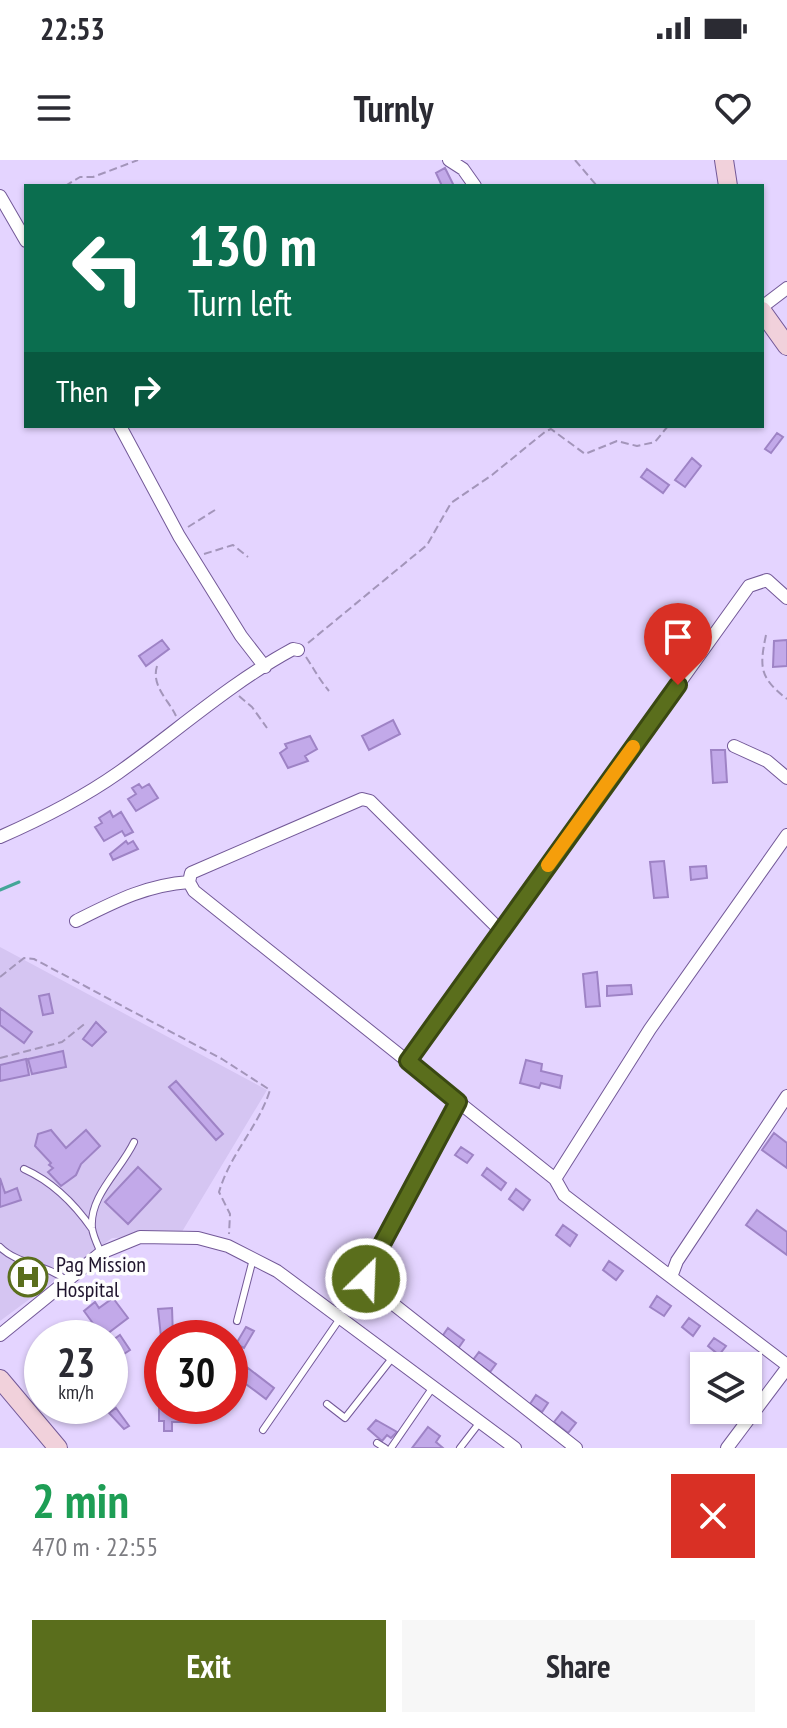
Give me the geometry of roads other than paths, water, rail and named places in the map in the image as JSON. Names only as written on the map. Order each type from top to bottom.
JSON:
[{"type":"street","points":[[449,160],[463,169],[474,184]]},
{"type":"street","points":[[724,160],[728,184]]},
{"type":"street","points":[[0,196],[24,238]]},
{"type":"street","points":[[764,307],[787,288]]},
{"type":"street","points":[[764,312],[787,346]]},
{"type":"street","points":[[121,428],[179,536],[193,554],[241,636],[265,667]]},
{"type":"street","points":[[408,1061],[749,586],[767,580],[787,598]]},
{"type":"street","points":[[0,837],[60,810],[115,775],[265,667],[293,649],[298,650]]},
{"type":"street","points":[[734,746],[767,761],[787,778]]},
{"type":"street","points":[[501,931],[370,801],[362,799],[191,873],[189,882],[194,891],[555,1179],[564,1195],[787,1366],[727,1448]]},
{"type":"street","points":[[555,1179],[650,1029],[787,835]]},
{"type":"street","points":[[76,921],[132,893],[162,884],[189,882]]},
{"type":"street","points":[[671,1277],[677,1261],[787,1096]]},
{"type":"street","points":[[458,1102],[366,1279],[369,1285],[576,1448]]},
{"type":"street","points":[[0,1335],[101,1253],[140,1237],[198,1238],[228,1246],[277,1271],[515,1448]]},
{"type":"street","points":[[0,1379],[58,1448]]},
{"type":"lane","points":[[92,1229],[96,1200],[126,1160],[134,1142]]},
{"type":"lane","points":[[24,1169],[41,1177],[77,1207],[92,1229],[101,1253]]},
{"type":"lane","points":[[0,1247],[18,1259],[55,1271],[67,1281]]},
{"type":"lane","points":[[237,1320],[253,1259]]},
{"type":"lane","points":[[263,1430],[341,1317]]},
{"type":"lane","points":[[327,1404],[345,1418],[393,1357]]},
{"type":"lane","points":[[377,1443],[388,1448],[433,1387]]},
{"type":"lane","points":[[460,1448],[480,1422]]},
{"type":"waterway","points":[[0,890],[19,882]]},
{"type":"place","name":"Pag Mission Hospital","points":[[28,1277]]}]
